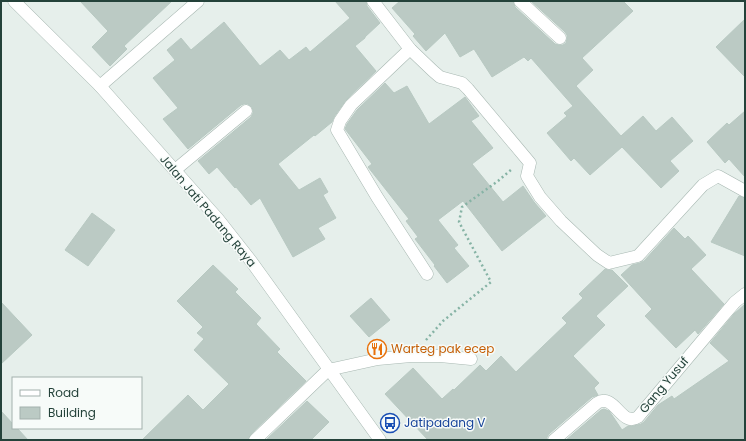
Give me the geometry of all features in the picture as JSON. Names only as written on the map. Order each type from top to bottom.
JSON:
[{"type":"street","name":"Jalan Jati Padang Raya","points":[[14,1],[100,86],[218,219],[251,261],[328,370],[380,440]]},
{"type":"street","points":[[100,86],[198,1]]},
{"type":"street","points":[[373,1],[395,31],[432,72],[440,77],[462,84],[468,89],[530,163],[527,176],[540,197],[561,221],[597,255],[609,263],[638,256],[703,185],[718,176],[745,191]]},
{"type":"street","points":[[520,1],[560,38]]},
{"type":"street","points":[[410,48],[351,105],[340,121],[337,130],[377,197],[427,274]]},
{"type":"street","points":[[175,170],[246,112]]},
{"type":"street","name":"Gang Yusuf","points":[[554,440],[596,403],[602,400],[609,402],[628,419],[632,420],[638,417],[723,316],[745,294]]},
{"type":"street","points":[[255,440],[328,370],[378,359],[411,356],[440,356],[471,359]]},
{"type":"path","points":[[411,356],[443,321],[491,282],[459,222],[462,207],[498,181],[525,158]]},
{"type":"building","points":[[80,1],[172,1],[124,46],[127,49],[110,66],[92,47],[108,31]]},
{"type":"building","points":[[335,1],[366,1],[367,6],[380,23],[355,46],[376,71],[346,100],[332,122],[278,164],[299,190],[320,178],[328,192],[323,195],[336,218],[318,228],[325,239],[293,257],[260,198],[251,205],[217,167],[209,174],[198,161],[251,117],[253,113],[252,107],[248,104],[241,105],[188,149],[163,119],[178,108],[153,78],[175,60],[167,50],[181,38],[191,50],[224,22],[260,66],[280,50],[289,60],[306,47],[310,52],[350,18]]},
{"type":"building","points":[[400,1],[513,1],[515,7],[555,44],[563,45],[566,43],[567,39],[565,32],[531,1],[623,1],[633,11],[582,58],[593,70],[576,86],[621,136],[643,116],[656,131],[672,117],[693,141],[670,161],[679,171],[661,188],[622,147],[590,175],[574,158],[571,161],[547,133],[567,116],[564,113],[573,106],[531,58],[528,61],[524,57],[492,77],[474,49],[460,57],[445,33],[426,51],[413,36],[415,34],[392,8]]},
{"type":"building","points":[[745,19],[745,77],[716,47]]},
{"type":"building","points":[[385,83],[394,93],[407,86],[429,124],[465,97],[479,116],[471,121],[493,148],[472,164],[503,202],[523,186],[546,216],[502,251],[463,201],[438,220],[458,245],[454,248],[469,266],[447,283],[415,239],[418,237],[406,221],[409,219],[368,167],[372,164],[345,129],[357,110]]},
{"type":"building","points":[[745,111],[745,177],[729,159],[725,163],[707,142],[727,123],[729,125]]},
{"type":"building","points":[[739,196],[745,198],[745,256],[711,242]]},
{"type":"building","points":[[92,213],[115,230],[88,266],[65,250]]},
{"type":"building","points":[[674,228],[685,239],[688,236],[706,255],[691,269],[724,304],[698,334],[695,330],[676,348],[645,316],[652,309],[621,275],[632,265],[644,261]]},
{"type":"building","points":[[213,265],[238,289],[235,292],[261,318],[256,324],[280,349],[277,352],[306,381],[250,435],[248,440],[142,440],[188,395],[203,410],[229,384],[194,350],[204,339],[197,333],[203,327],[177,301]]},
{"type":"building","points":[[605,269],[612,270],[628,286],[596,316],[605,325],[573,356],[599,383],[594,388],[598,395],[592,397],[549,434],[547,440],[428,440],[385,394],[413,368],[442,399],[453,389],[454,390],[480,365],[486,371],[501,356],[516,372],[567,323],[562,318],[583,298],[579,294]]},
{"type":"building","points":[[371,298],[390,320],[369,337],[350,316]]},
{"type":"building","points":[[1,302],[32,335],[1,364]]},
{"type":"building","points":[[745,304],[745,440],[566,440],[604,409],[609,411],[622,430],[628,426],[641,424],[658,405],[672,396],[674,399],[729,361],[710,343],[734,314]]},
{"type":"building","points":[[307,401],[329,422],[311,440],[266,440]]},
{"type":"building","points":[[1,411],[12,423],[12,429],[18,429],[28,440],[1,440]]},
{"type":"place","name":"Warteg pak ecep","points":[[377,349]]},
{"type":"place","name":"Jatipadang V","points":[[390,423]]}]
